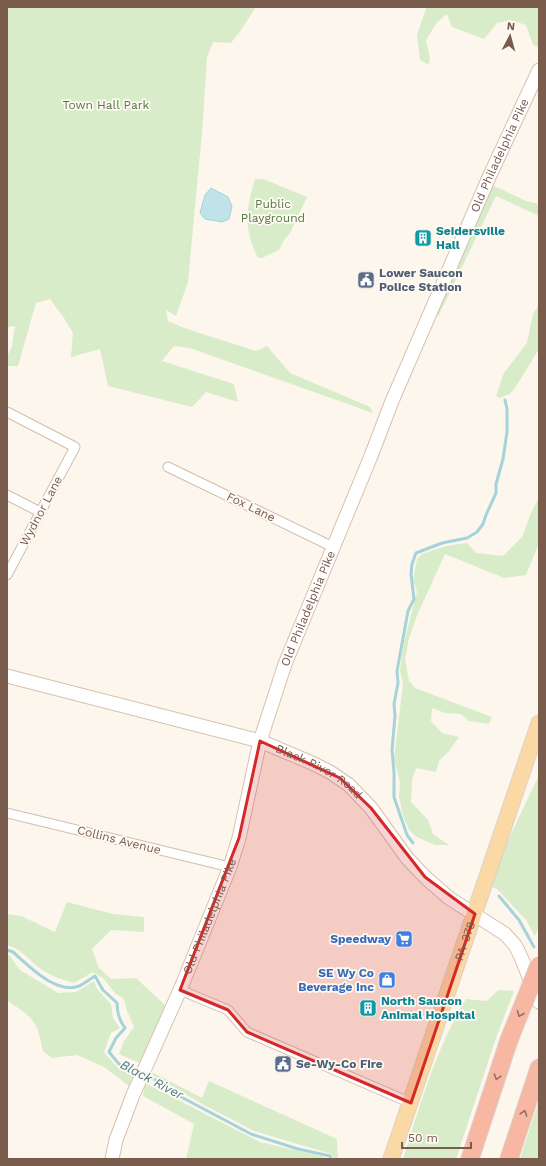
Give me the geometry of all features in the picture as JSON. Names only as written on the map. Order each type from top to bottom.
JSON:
[{"type":"highway","points":[[470,1159],[509,1040],[539,965]]},
{"type":"highway","points":[[509,1159],[539,1068]]},
{"type":"main road","name":"PA-378","points":[[391,1159],[539,723]]},
{"type":"street","name":"Old Philadelphia Pike","points":[[112,1159],[116,1140],[140,1079],[180,990],[230,867],[239,838],[260,741],[285,664],[371,456],[392,401],[490,175],[539,70]]},
{"type":"street","name":"Wydnor Lane","points":[[7,412],[75,447],[7,574]]},
{"type":"street","name":"Fox Lane","points":[[168,467],[333,547]]},
{"type":"street","points":[[7,495],[40,512]]},
{"type":"street","name":"Black River Road","points":[[7,676],[260,741],[327,770],[349,785],[371,808],[407,858],[425,877],[442,892],[494,925],[505,934],[515,945],[539,1002]]},
{"type":"street","name":"Collins Avenue","points":[[7,813],[230,867]]},
{"type":"street","points":[[180,990],[228,1010],[247,1032],[411,1103]]},
{"type":"highlighted area","points":[[260,741],[340,778],[371,808],[425,877],[475,914],[411,1103],[247,1032],[228,1010],[180,990],[239,838]]},
{"type":"green space","name":"Town Hall Park","points":[[7,7],[256,7],[231,43],[213,42],[207,57],[202,132],[188,282],[176,316],[166,310],[168,321],[184,328],[256,351],[267,346],[290,373],[370,407],[373,413],[190,348],[174,346],[162,361],[234,384],[238,402],[206,392],[192,407],[108,386],[100,349],[71,357],[73,333],[50,299],[36,303],[18,366],[7,366],[7,356],[12,347],[15,326],[7,327]]},
{"type":"green space","points":[[425,7],[539,7],[539,47],[533,45],[526,25],[511,20],[497,23],[484,39],[452,27],[447,14],[437,22],[426,40],[430,58],[429,65],[420,60],[417,35],[426,9]]},
{"type":"green space","name":"Public Playground","points":[[255,179],[263,179],[307,197],[290,233],[284,240],[279,250],[262,258],[258,258],[253,247],[248,228],[248,210]]},
{"type":"green space","points":[[492,185],[526,201],[539,204],[539,216],[496,196],[439,315],[435,315]]},
{"type":"green space","points":[[539,304],[539,349],[515,388],[510,394],[500,398],[496,396],[504,373],[527,343],[533,314]]},
{"type":"green space","points":[[539,497],[539,543],[526,575],[504,578],[445,554],[418,613],[409,638],[405,660],[409,681],[415,688],[492,717],[489,724],[469,721],[461,714],[445,713],[432,708],[431,721],[442,733],[459,737],[449,751],[439,761],[436,772],[416,768],[412,780],[411,802],[428,820],[433,834],[449,845],[435,845],[417,837],[409,830],[403,816],[399,797],[400,782],[394,759],[403,684],[400,670],[404,642],[417,592],[413,580],[417,559],[422,554],[446,546],[467,543],[476,553],[503,556],[522,537]]},
{"type":"green space","points":[[539,775],[539,927],[535,936],[526,920],[497,889],[490,886],[510,836]]},
{"type":"green space","points":[[67,902],[113,914],[144,917],[144,932],[111,930],[92,949],[99,968],[111,979],[136,978],[165,1005],[142,1064],[119,1054],[124,1041],[134,1027],[127,1011],[124,999],[115,993],[103,978],[93,972],[74,983],[64,980],[45,972],[20,951],[7,945],[7,914],[21,916],[55,932]]},
{"type":"green space","points":[[7,955],[10,956],[20,970],[58,993],[76,992],[94,981],[97,989],[111,1004],[113,1018],[120,1028],[111,1033],[104,1052],[117,1067],[134,1077],[129,1086],[104,1067],[77,1055],[52,1058],[43,1051],[39,1032],[33,1021],[8,1001],[7,1012]]},
{"type":"green space","points":[[498,990],[514,991],[496,1038],[456,1159],[403,1159],[437,1057],[455,1018],[466,999],[487,1001]]},
{"type":"green space","points":[[150,1071],[202,1098],[209,1081],[337,1139],[338,1159],[334,1159],[331,1154],[254,1131],[204,1105],[149,1073]]},
{"type":"green space","points":[[145,1083],[260,1142],[324,1157],[325,1159],[186,1159],[194,1124],[143,1096]]},
{"type":"green space","points":[[539,1100],[539,1159],[520,1159]]},
{"type":"water","points":[[211,188],[228,197],[232,206],[229,219],[222,222],[205,219],[200,213],[205,195]]},
{"type":"waterway","points":[[413,843],[407,835],[394,797],[392,750],[395,716],[394,704],[398,683],[397,671],[408,611],[414,599],[411,574],[412,564],[416,553],[442,543],[467,538],[477,532],[483,524],[496,493],[496,484],[503,459],[507,432],[507,409],[505,400]]},
{"type":"waterway","points":[[499,896],[519,920],[534,947]]},
{"type":"waterway","name":"Black River","points":[[7,950],[13,952],[34,971],[52,983],[61,986],[70,988],[79,986],[95,976],[103,990],[117,1003],[117,1010],[121,1022],[125,1028],[116,1038],[109,1052],[119,1064],[140,1073]]},
{"type":"waterway","name":"Black River","points":[[145,1076],[154,1079],[185,1099],[251,1134],[298,1149],[330,1156],[331,1159]]},
{"type":"place","name":"Seidersville Hall","points":[[423,238]]},
{"type":"place","name":"Lower Saucon Police Station","points":[[366,280]]},
{"type":"place","name":"Speedway","points":[[404,939]]},
{"type":"place","name":"SE Wy Co Beverage Inc","points":[[387,980]]},
{"type":"place","name":"North Saucon Animal Hospital","points":[[368,1008]]},
{"type":"place","name":"Se-Wy-Co Fire","points":[[283,1064]]}]
